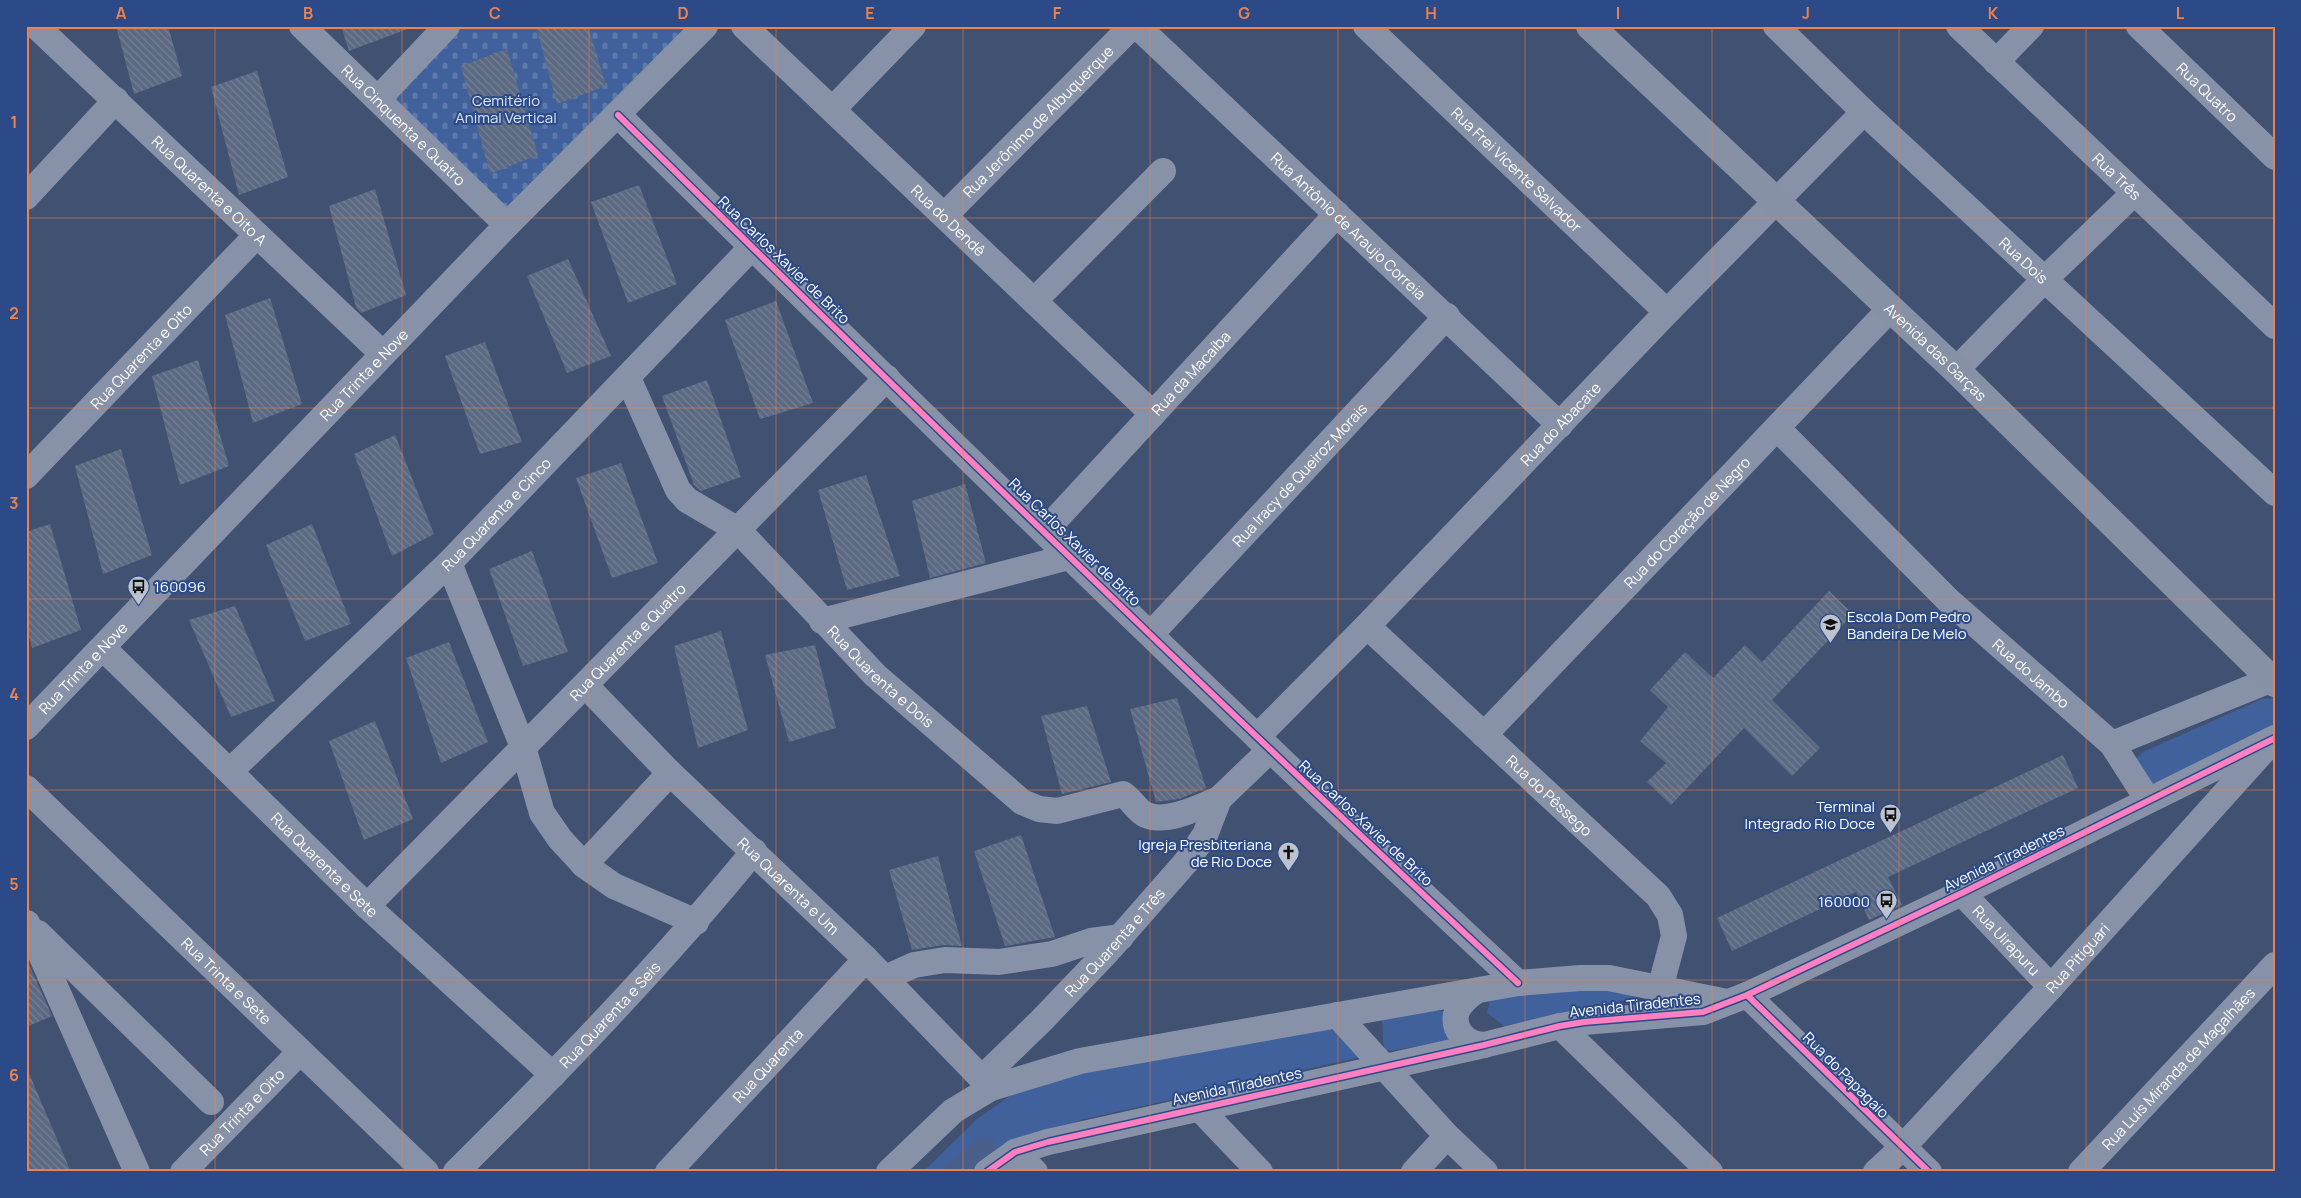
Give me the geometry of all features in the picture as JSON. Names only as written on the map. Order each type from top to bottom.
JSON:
[{"type":"main road","name":"Avenida das Garças","points":[[1590,26],[1956,370],[2274,680]]},
{"type":"street","name":"Rua Quarenta e Oito A","points":[[36,26],[383,354]]},
{"type":"street","name":"Rua Cinquenta e Quatro","points":[[302,26],[507,225]]},
{"type":"street","points":[[378,99],[447,26]]},
{"type":"street","name":"Rua Trinta e Nove","points":[[26,727],[507,225],[705,26]]},
{"type":"street","name":"Rua do Dendê","points":[[744,26],[833,108],[1153,414]]},
{"type":"street","points":[[833,108],[913,26]]},
{"type":"street","name":"Rua Jerônimo de Albuquerque","points":[[944,215],[1132,26]]},
{"type":"street","name":"Rua Antônio de Araujo Correia","points":[[1137,26],[1560,425]]},
{"type":"street","name":"Rua Frei Vicente Salvador","points":[[1366,26],[1667,312]]},
{"type":"street","name":"Rua Três","points":[[1959,26],[2275,326]]},
{"type":"street","points":[[1996,62],[2032,26]]},
{"type":"street","name":"Rua Quatro","points":[[2139,26],[2275,157]]},
{"type":"street","name":"Rua Dois","points":[[1780,28],[1864,112],[2275,493]]},
{"type":"street","points":[[26,197],[116,100]]},
{"type":"street","name":"Rua do Abacate","points":[[1264,744],[1368,626],[1667,312],[1864,112]]},
{"type":"street","name":"Rua Carlos Xavier de Brito","points":[[618,115],[1069,556],[1264,744],[1518,983]]},
{"type":"street","points":[[1034,301],[1164,171]]},
{"type":"street","points":[[1956,370],[2045,278],[2134,193]]},
{"type":"street","name":"Rua da Macaíba","points":[[1045,531],[1337,214]]},
{"type":"street","name":"Rua Quarenta e Oito","points":[[26,476],[256,235]]},
{"type":"street","name":"Rua Quarenta e Cinco","points":[[230,771],[449,563],[752,248]]},
{"type":"street","name":"Rua do Coração de Negro","points":[[1484,735],[1778,429],[1890,309]]},
{"type":"street","name":"Rua Iracy de Queiroz Morais","points":[[1151,634],[1446,316]]},
{"type":"street","name":"Rua Quarenta e Dois","points":[[628,378],[678,490],[687,500],[738,530],[875,675],[1022,802],[1039,809],[1056,811],[1123,794],[1131,799],[1140,811],[1155,817],[1187,813],[1218,799]]},
{"type":"street","name":"Rua Quarenta e Quatro","points":[[367,906],[887,378]]},
{"type":"street","name":"Rua do Jambo","points":[[1778,429],[1948,600],[2112,744],[2148,800]]},
{"type":"street","points":[[822,621],[1069,556]]},
{"type":"street","points":[[449,563],[523,747],[542,813],[560,839],[584,865],[614,886],[696,922]]},
{"type":"street","name":"Rua do Pêssego","points":[[1368,626],[1658,896],[1670,915],[1674,936],[1669,962],[1660,989]]},
{"type":"street","name":"Rua Quarenta e Sete","points":[[103,648],[367,906],[554,1075]]},
{"type":"street","points":[[2112,744],[2274,680]]},
{"type":"street","name":"Rua Quarenta e Um","points":[[585,685],[670,773],[866,958],[987,1083]]},
{"type":"street","name":"Avenida Tiradentes","points":[[987,1172],[1015,1152],[1048,1142],[1198,1107],[1572,1024],[1703,1012],[1737,999],[1962,893],[2274,739]]},
{"type":"street","name":"Rua Pitiguari","points":[[1876,1172],[1902,1148],[2051,987],[2274,739]]},
{"type":"street","name":"Rua Quarenta e Três","points":[[987,1083],[1041,1021],[1121,937],[1186,862],[1205,835],[1218,799],[1264,744]]},
{"type":"street","points":[[584,865],[670,773]]},
{"type":"street","name":"Rua Trinta e Sete","points":[[26,788],[426,1172]]},
{"type":"street","name":"Rua Quarenta e Seis","points":[[456,1172],[554,1075],[696,922],[754,851]]},
{"type":"street","name":"Rua Uirapuru","points":[[1962,893],[2051,987]]},
{"type":"street","points":[[27,922],[211,1102]]},
{"type":"street","points":[[27,922],[136,1172]]},
{"type":"street","points":[[885,978],[914,966],[945,960],[999,962],[1052,954],[1091,941],[1121,937]]},
{"type":"street","name":"Rua Quarenta","points":[[668,1172],[866,958]]},
{"type":"street","name":"Rua Luís Miranda de Magalhães","points":[[2081,1172],[2275,964]]},
{"type":"street","name":"Avenida Tiradentes","points":[[889,1172],[987,1083],[1080,1061],[1518,983],[1580,978],[1609,978],[1660,989],[1737,999]]},
{"type":"street","points":[[1660,989],[1632,1006],[1572,1024],[1710,1172]]},
{"type":"street","points":[[1476,991],[1462,1003],[1458,1010],[1457,1026],[1464,1038],[1476,1045],[1484,1045]]},
{"type":"street","name":"Rua do Papagaio","points":[[1737,999],[1929,1172]]},
{"type":"street","points":[[1337,1015],[1386,1066],[1447,1136],[1485,1172]]},
{"type":"street","name":"Rua Trinta e Oito","points":[[183,1172],[300,1052]]},
{"type":"street","points":[[1198,1107],[1260,1172]]},
{"type":"street","points":[[1414,1172],[1447,1136]]},
{"type":"street","points":[[1015,1152],[1036,1172]]},
{"type":"green space","name":"Cemitério Animal Vertical","points":[[447,26],[705,26],[507,225],[378,99]]},
{"type":"green space","points":[[2275,698],[2275,723],[2267,732],[2148,786],[2135,760],[2143,752],[2262,699]]},
{"type":"green space","points":[[1595,979],[1649,995],[1504,1026],[1487,1013],[1490,1000]]},
{"type":"green space","points":[[1427,1009],[1452,1012],[1450,1042],[1386,1051],[1383,1043],[1382,1014]]},
{"type":"green space","points":[[1322,1022],[1365,1056],[1080,1120],[1002,1153],[984,1172],[923,1172],[977,1119],[1040,1075]]},
{"type":"building","points":[[116,26],[168,26],[182,76],[134,94]]},
{"type":"building","points":[[341,26],[410,26],[410,28],[349,51]]},
{"type":"building","points":[[536,26],[588,26],[606,86],[557,104]]},
{"type":"building","points":[[507,49],[538,155],[490,174],[461,66]]},
{"type":"building","points":[[257,71],[288,177],[239,195],[211,87]]},
{"type":"building","points":[[639,185],[677,284],[628,303],[591,202]]},
{"type":"building","points":[[375,189],[406,295],[361,313],[356,307],[329,206]]},
{"type":"building","points":[[568,259],[611,356],[567,373],[527,276]]},
{"type":"building","points":[[270,298],[302,404],[253,423],[225,315]]},
{"type":"building","points":[[776,301],[813,403],[760,419],[725,320]]},
{"type":"building","points":[[485,342],[522,442],[480,454],[445,356]]},
{"type":"building","points":[[198,360],[229,466],[180,485],[152,376]]},
{"type":"building","points":[[707,380],[741,477],[701,491],[694,485],[662,396]]},
{"type":"building","points":[[395,435],[434,534],[392,556],[354,454]]},
{"type":"building","points":[[121,449],[152,555],[103,574],[75,466]]},
{"type":"building","points":[[621,463],[658,563],[612,578],[576,478]]},
{"type":"building","points":[[866,475],[900,576],[847,590],[818,490]]},
{"type":"building","points":[[965,484],[986,563],[930,578],[912,501]]},
{"type":"building","points":[[50,524],[81,630],[32,648],[26,625],[26,532]]},
{"type":"building","points":[[312,524],[351,624],[305,641],[266,545]]},
{"type":"building","points":[[532,551],[568,652],[523,666],[489,569]]},
{"type":"building","points":[[1829,591],[1853,614],[1772,700],[1820,748],[1792,776],[1744,728],[1671,805],[1647,782],[1666,763],[1640,741],[1668,707],[1650,690],[1685,652],[1713,678],[1745,645],[1762,662]]},
{"type":"building","points":[[235,606],[275,701],[231,717],[189,620]]},
{"type":"building","points":[[721,631],[748,730],[698,748],[674,646]]},
{"type":"building","points":[[449,642],[488,742],[441,763],[406,658]]},
{"type":"building","points":[[815,645],[836,728],[789,742],[765,655]]},
{"type":"building","points":[[1177,698],[1206,788],[1179,799],[1156,802],[1130,709]]},
{"type":"building","points":[[1087,706],[1111,782],[1062,794],[1041,716]]},
{"type":"building","points":[[375,721],[413,819],[364,840],[329,741]]},
{"type":"building","points":[[2063,755],[2078,788],[1888,877],[1902,905],[1869,920],[1856,892],[1732,951],[1717,918]]},
{"type":"building","points":[[1021,835],[1055,937],[1005,946],[974,851]]},
{"type":"building","points":[[938,856],[962,946],[943,945],[912,950],[889,870]]},
{"type":"building","points":[[26,958],[52,1016],[26,1027]]},
{"type":"building","points":[[26,1066],[71,1172],[30,1172],[26,1164]]},
{"type":"waterway","points":[[954,1172],[985,1147]]},
{"type":"cycle path","points":[[618,115],[1065,552],[1290,769],[1518,983]]},
{"type":"cycle path","points":[[987,1172],[1015,1152],[1048,1142],[1484,1045],[1560,1026],[1584,1022],[1703,1012],[1747,995],[1962,893],[2275,738]]},
{"type":"cycle path","points":[[1747,995],[1929,1172]]},
{"type":"place","name":"160096","points":[[138,605]]},
{"type":"place","name":"Escola Dom Pedro Bandeira De Melo","points":[[1831,644]]},
{"type":"place","name":"Terminal Integrado Rio Doce","points":[[1891,834]]},
{"type":"place","name":"Igreja Presbiteriana de Rio Doce","points":[[1288,872]]},
{"type":"place","name":"160000","points":[[1886,920]]}]
